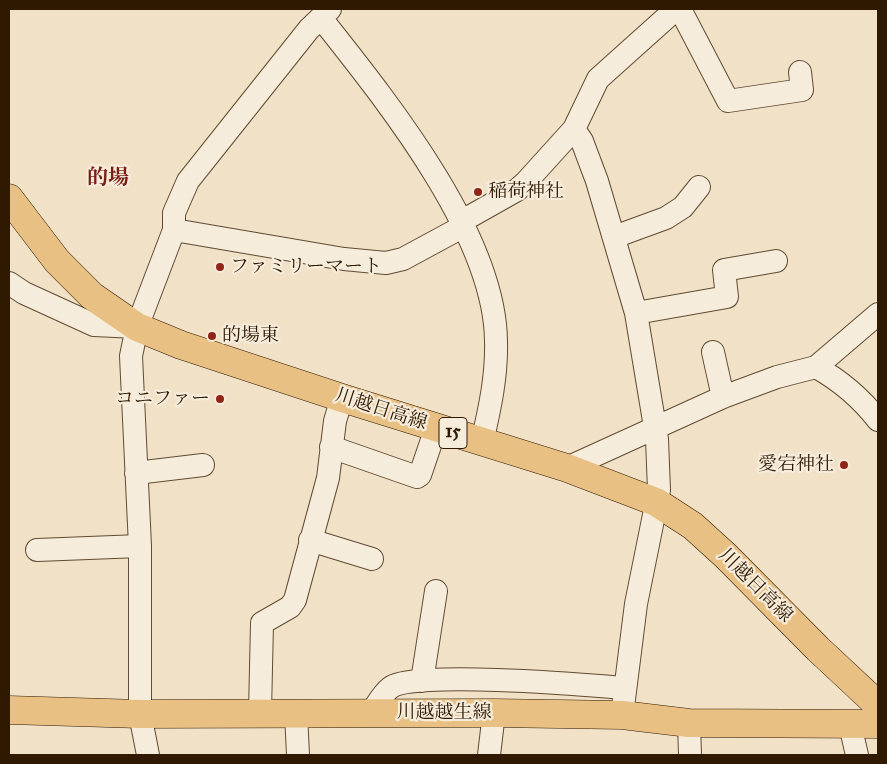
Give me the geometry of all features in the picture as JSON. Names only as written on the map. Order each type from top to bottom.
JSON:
[{"type":"main road","name":"川越日高線","points":[[9,198],[57,261],[92,296],[137,327],[181,345],[342,398],[567,468],[656,502],[693,526],[726,556],[818,649],[878,705]]},
{"type":"main road","name":"川越越生線","points":[[9,710],[140,714],[494,712],[622,715],[688,723],[878,724]]},
{"type":"street","points":[[174,230],[344,259],[386,263],[403,259],[517,190],[574,129],[598,79],[676,9]]},
{"type":"street","points":[[680,9],[728,101],[802,90],[800,72]]},
{"type":"street","points":[[148,755],[140,714],[140,546],[131,356],[137,327],[174,230],[174,213],[188,180],[309,29],[326,14],[399,120],[463,224],[489,290],[496,339],[494,388],[482,442]]},
{"type":"street","points":[[574,129],[582,141],[594,173],[636,313],[656,427],[660,490],[636,604],[622,715]]},
{"type":"street","points":[[614,237],[666,218],[683,207],[698,187]]},
{"type":"street","points":[[636,313],[727,296],[724,270],[776,261]]},
{"type":"street","points":[[10,288],[94,324],[137,327]]},
{"type":"street","points":[[567,468],[723,397],[777,377],[816,367],[878,314]]},
{"type":"street","points":[[713,352],[723,397]]},
{"type":"street","points":[[816,367],[840,381],[856,395],[878,420]]},
{"type":"street","points":[[260,712],[262,623],[290,607],[295,600],[328,478],[335,421],[342,398]]},
{"type":"street","points":[[331,447],[417,476],[420,475],[436,428]]},
{"type":"street","points":[[136,473],[203,466]]},
{"type":"street","points":[[310,540],[372,559]]},
{"type":"street","points":[[37,550],[140,546]]},
{"type":"street","points":[[422,681],[436,591]]},
{"type":"street","points":[[371,713],[390,688],[422,681],[550,683],[625,688]]},
{"type":"street","points":[[489,755],[494,712]]},
{"type":"street","points":[[296,713],[298,755]]},
{"type":"street","points":[[688,723],[690,755]]},
{"type":"street","points":[[850,725],[857,755]]},
{"type":"place","name":"稲荷神社","points":[[478,192]]},
{"type":"place","name":"ファミリーマート","points":[[220,267]]},
{"type":"place","name":"的場東","points":[[212,336]]},
{"type":"place","name":"コニファー","points":[[220,399]]},
{"type":"place","name":"愛宕神社","points":[[844,465]]},
{"type":"district","name":"的場","points":[[108,179]]}]
